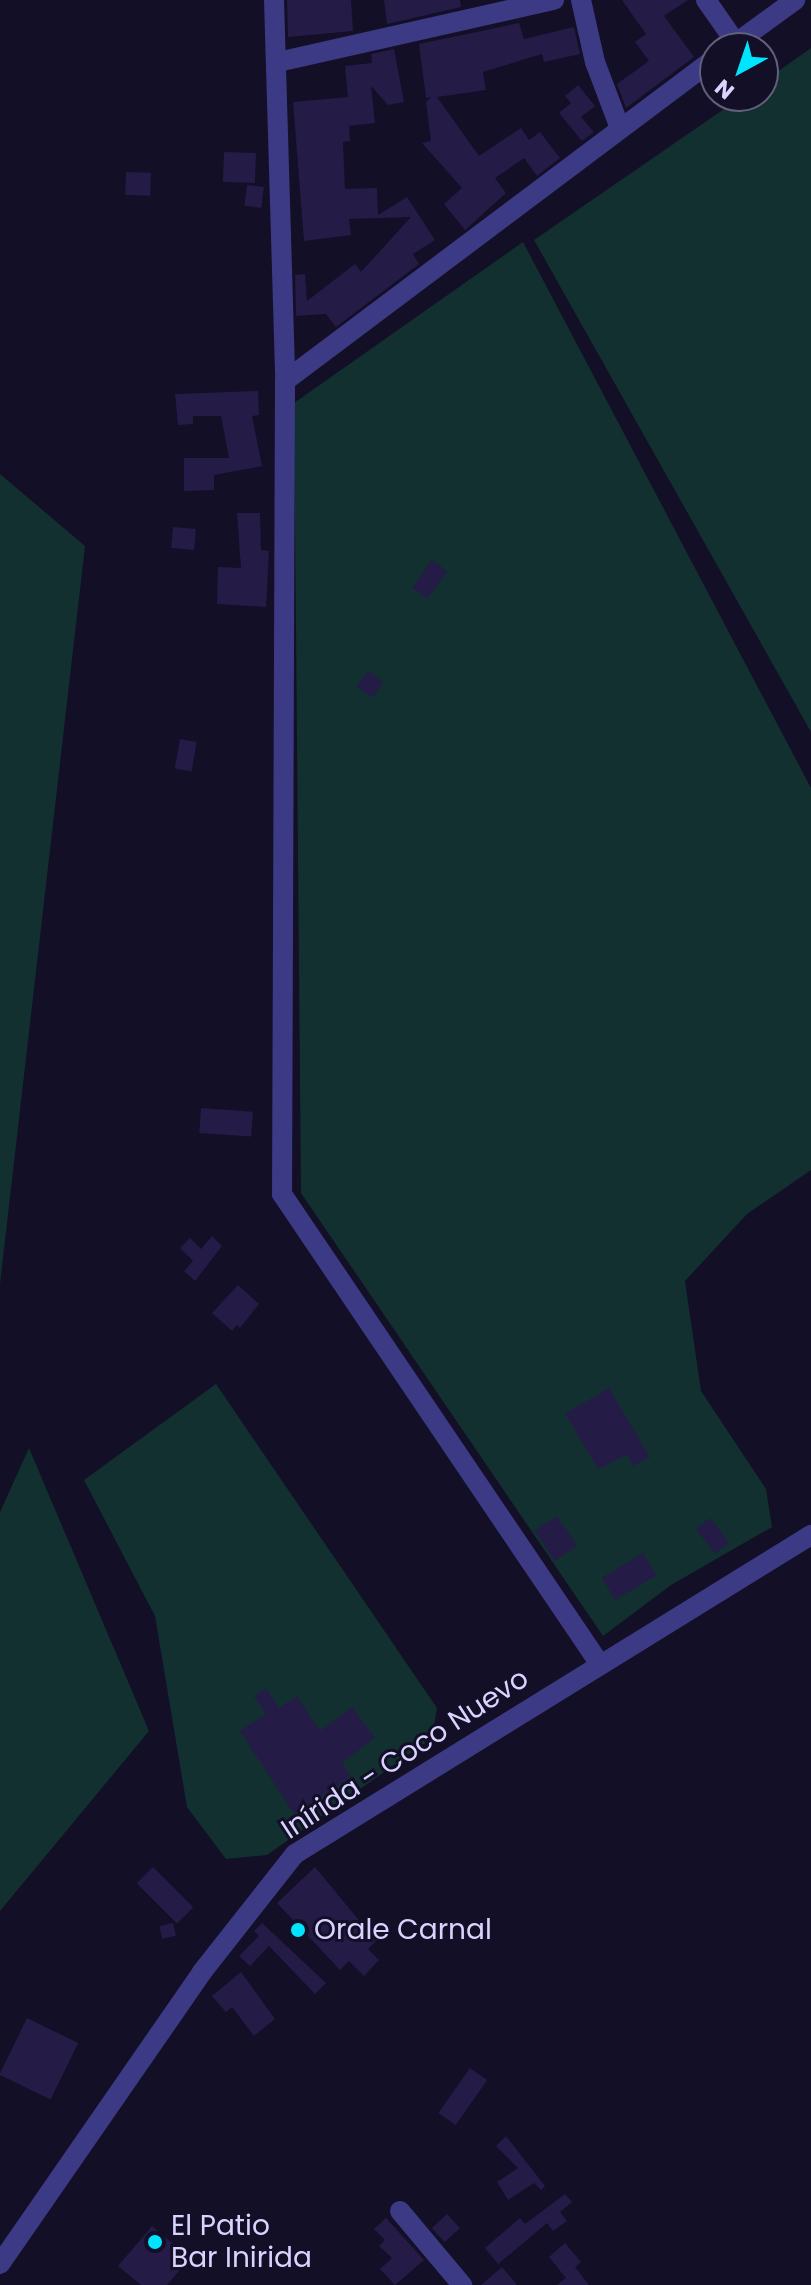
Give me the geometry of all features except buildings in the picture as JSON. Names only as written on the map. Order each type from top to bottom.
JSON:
[{"type":"street","points":[[274,0],[285,381],[282,1194],[599,1663]]},
{"type":"street","points":[[278,62],[554,0]]},
{"type":"street","points":[[581,0],[595,62],[620,128]]},
{"type":"street","points":[[706,0],[725,32]]},
{"type":"street","points":[[751,32],[795,0]]},
{"type":"street","points":[[285,381],[699,70]]},
{"type":"street","name":"Inírida - Coco Nuevo","points":[[0,2264],[202,1972],[295,1854],[599,1663],[811,1535]]},
{"type":"street","points":[[400,2211],[462,2285]]},
{"type":"green space","points":[[811,48],[811,732],[534,240],[720,112],[779,112],[779,71]]},
{"type":"green space","points":[[523,242],[811,788],[811,1170],[747,1214],[685,1281],[701,1391],[766,1489],[772,1527],[671,1585],[603,1636],[301,1193],[294,403]]},
{"type":"green space","points":[[0,474],[85,546],[0,1284]]},
{"type":"green space","points":[[216,1384],[437,1708],[432,1738],[267,1855],[226,1859],[187,1807],[155,1616],[84,1480]]},
{"type":"green space","points":[[29,1448],[149,1731],[0,1911],[0,1512]]},
{"type":"place","name":"Orale Carnal","points":[[298,1930]]},
{"type":"place","name":"El Patio Bar Inirida","points":[[155,2242]]}]
